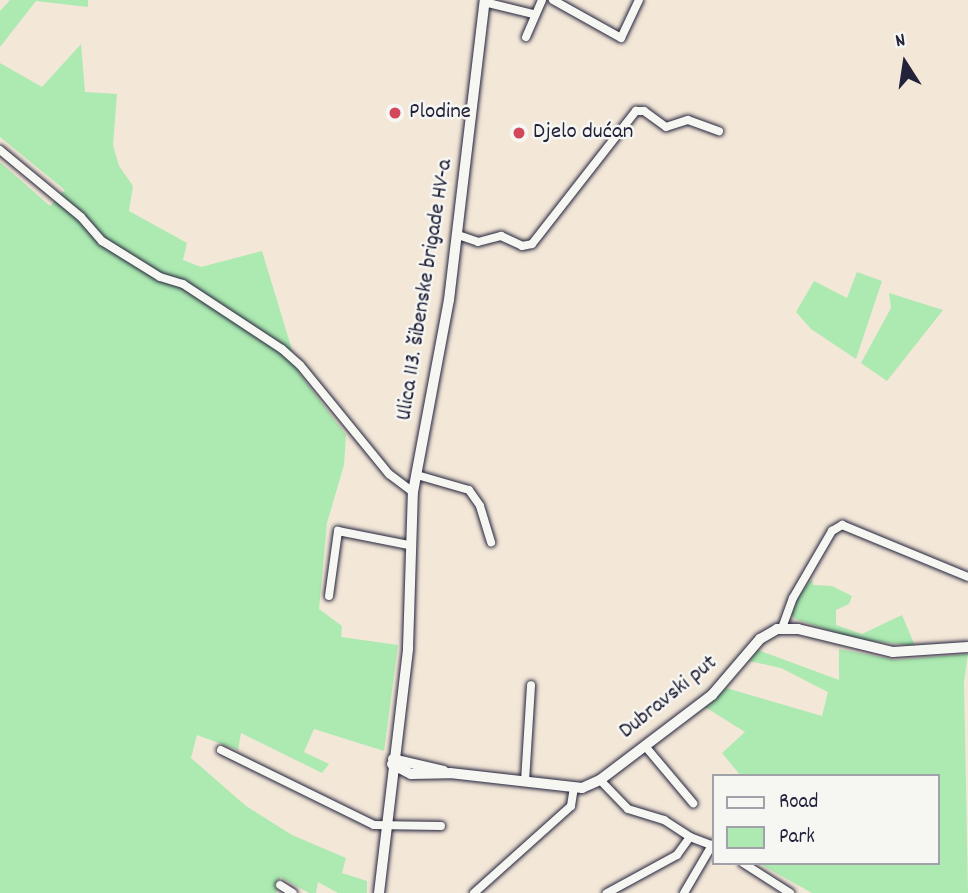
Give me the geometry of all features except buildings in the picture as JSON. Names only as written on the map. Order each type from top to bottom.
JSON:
[{"type":"main road","name":"Ulica 113. šibenske brigade HV-a","points":[[379,893],[387,799],[408,648],[413,492],[437,378],[485,1]]},
{"type":"main road","name":"Dubravski put","points":[[392,762],[450,773],[574,788],[600,780],[712,695],[760,639],[782,628]]},
{"type":"main road","points":[[782,628],[893,652],[968,647]]},
{"type":"main road","name":"Dubravski put","points":[[392,762],[411,774],[450,773]]},
{"type":"main road","points":[[387,799],[394,785],[411,774]]},
{"type":"street","points":[[526,37],[533,14],[542,0]]},
{"type":"street","points":[[553,0],[621,38],[639,0]]},
{"type":"street","points":[[485,1],[533,14]]},
{"type":"street","points":[[457,235],[478,242],[501,236],[522,246],[532,244],[636,111],[644,111],[666,127],[688,120],[719,131]]},
{"type":"street","points":[[0,150],[81,217],[102,241],[160,277],[183,284],[282,349],[300,365],[389,474],[413,492]]},
{"type":"street","points":[[417,475],[469,490],[480,506],[491,542]]},
{"type":"street","points":[[782,628],[793,598],[832,531],[842,525],[968,577]]},
{"type":"street","points":[[329,596],[338,531],[410,544]]},
{"type":"street","points":[[525,781],[531,685]]},
{"type":"street","points":[[645,746],[693,803]]},
{"type":"street","points":[[221,750],[384,827],[441,825]]},
{"type":"street","points":[[600,780],[628,809],[664,820],[690,837],[712,845]]},
{"type":"street","points":[[474,893],[571,806],[574,788]]},
{"type":"street","points":[[607,893],[677,855],[690,837]]},
{"type":"street","points":[[684,893],[712,847]]},
{"type":"street","points":[[746,865],[790,893]]},
{"type":"street","points":[[280,885],[293,893]]},
{"type":"green space","points":[[10,0],[88,0],[88,7],[36,1],[0,47],[0,11]]},
{"type":"green space","points":[[81,44],[85,92],[117,94],[113,145],[119,166],[133,186],[129,211],[187,243],[183,260],[201,267],[262,251],[299,373],[346,435],[344,465],[327,523],[319,609],[342,626],[341,637],[398,645],[384,751],[314,729],[304,752],[329,764],[322,773],[241,733],[238,750],[197,735],[191,758],[246,806],[292,835],[346,858],[342,873],[367,881],[367,893],[338,893],[318,882],[316,893],[309,893],[280,877],[276,893],[0,893],[0,162],[50,206],[65,190],[0,137],[0,63],[42,87]]},
{"type":"green space","points":[[857,272],[882,281],[856,359],[811,329],[796,312],[814,281],[847,298]]},
{"type":"green space","points":[[889,293],[943,310],[887,381],[861,363],[891,308]]},
{"type":"green space","points":[[812,579],[813,585],[832,586],[852,596],[849,604],[836,610],[836,625],[862,634],[902,615],[915,646],[856,639],[795,619],[791,614],[797,598]]},
{"type":"green space","points":[[839,649],[896,660],[968,654],[964,682],[968,893],[812,893],[762,865],[940,865],[940,774],[739,774],[722,753],[745,732],[705,707],[726,688],[822,716],[828,692],[781,668],[749,661],[758,650],[839,680]]},
{"type":"place","name":"Plodine","points":[[395,113]]},
{"type":"place","name":"Djelo dućan","points":[[519,133]]}]
